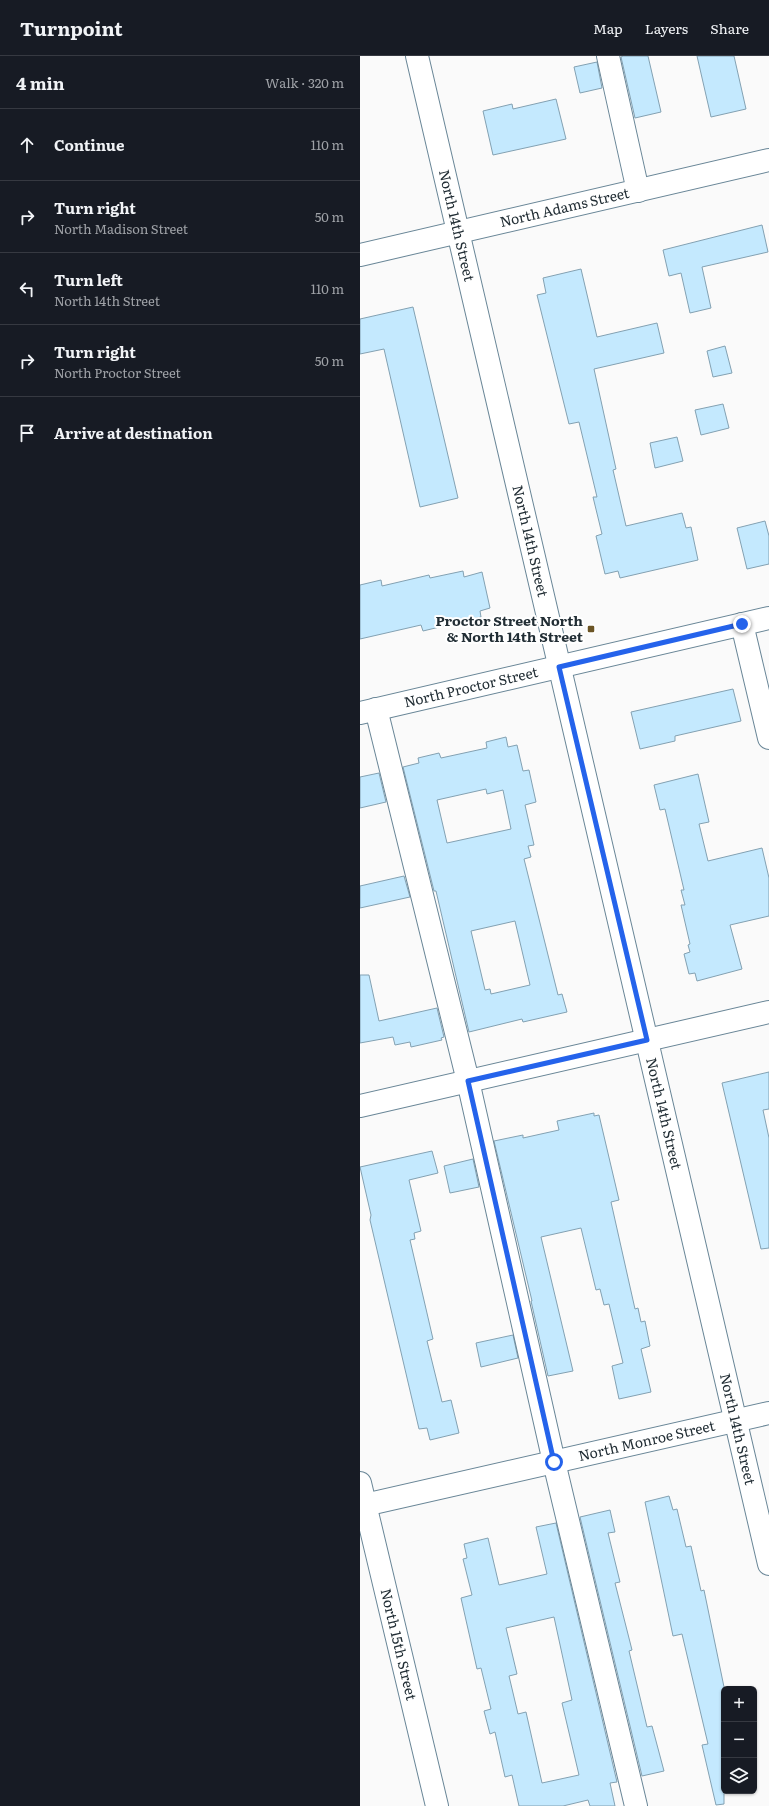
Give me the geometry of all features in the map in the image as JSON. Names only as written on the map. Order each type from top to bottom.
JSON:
[{"type":"street","name":"North 14th Street","points":[[417,56],[769,1564]]},
{"type":"street","points":[[608,56],[638,191]]},
{"type":"street","name":"North Adams Street","points":[[360,255],[769,160]]},
{"type":"street","name":"North Proctor Street","points":[[368,711],[769,618]]},
{"type":"street","points":[[742,624],[769,738]]},
{"type":"street","points":[[368,711],[468,1081],[554,1462],[636,1806]]},
{"type":"street","points":[[360,1106],[769,1012]]},
{"type":"street","name":"North Monroe Street","points":[[363,1506],[769,1413]]},
{"type":"street","name":"North 15th Street","points":[[360,1483],[363,1506],[437,1806]]},
{"type":"building","points":[[648,56],[661,112],[635,118],[621,57]]},
{"type":"building","points":[[697,56],[734,56],[746,109],[711,117]]},
{"type":"building","points":[[597,62],[602,88],[580,93],[574,67]]},
{"type":"building","points":[[556,99],[566,139],[493,155],[483,111],[512,104],[513,109]]},
{"type":"building","points":[[762,225],[768,252],[702,267],[711,308],[690,313],[681,273],[669,276],[663,250]]},
{"type":"building","points":[[581,269],[597,337],[657,323],[664,353],[594,369],[616,469],[613,470],[626,526],[682,513],[686,528],[691,527],[698,560],[620,578],[618,571],[605,574],[596,536],[602,534],[593,497],[597,497],[579,422],[569,424],[537,295],[546,293],[543,278]]},
{"type":"building","points":[[413,307],[458,498],[420,507],[384,349],[360,354],[360,319]]},
{"type":"building","points":[[725,346],[732,373],[713,377],[707,351]]},
{"type":"building","points":[[723,404],[729,428],[701,435],[695,410]]},
{"type":"building","points":[[677,437],[683,461],[655,468],[650,443]]},
{"type":"building","points":[[765,521],[769,536],[769,564],[747,569],[737,528]]},
{"type":"building","points":[[463,571],[464,577],[482,572],[490,608],[480,611],[481,617],[423,631],[421,625],[360,639],[360,585],[381,580],[382,586],[429,575],[430,578]]},
{"type":"building","points":[[733,689],[741,721],[675,736],[675,741],[640,749],[631,712]]},
{"type":"building","points":[[506,737],[508,747],[517,745],[523,771],[529,770],[536,802],[525,805],[534,845],[528,846],[531,857],[524,859],[558,995],[562,994],[567,1012],[523,1022],[522,1019],[469,1032],[436,891],[434,891],[403,767],[419,763],[418,758],[439,753],[441,758],[487,748],[486,742]],"holes":[[[486,789],[487,794],[503,790],[511,829],[447,843],[437,800]],[[515,921],[530,985],[491,994],[490,989],[485,990],[471,931]]]},
{"type":"building","points":[[379,773],[386,802],[360,808],[360,777]]},
{"type":"building","points":[[698,774],[709,822],[699,824],[708,861],[762,848],[769,878],[769,916],[730,925],[742,969],[697,981],[695,973],[689,974],[684,954],[690,952],[688,945],[690,944],[681,905],[685,905],[681,890],[684,890],[665,809],[660,810],[654,785]]},
{"type":"building","points":[[404,876],[410,897],[360,908],[360,886]]},
{"type":"building","points":[[360,975],[369,975],[379,1021],[437,1008],[444,1037],[441,1038],[442,1040],[411,1047],[410,1042],[395,1045],[393,1037],[360,1043]]},
{"type":"building","points":[[769,1072],[769,1109],[763,1110],[769,1138],[769,1248],[761,1249],[722,1083]]},
{"type":"building","points":[[594,1113],[594,1116],[599,1115],[619,1200],[611,1202],[635,1309],[638,1308],[641,1322],[645,1321],[650,1346],[641,1349],[651,1392],[619,1399],[612,1366],[623,1363],[609,1304],[604,1305],[600,1289],[596,1290],[581,1228],[541,1237],[573,1371],[548,1376],[532,1301],[494,1141],[523,1135],[523,1138],[559,1130],[557,1121]]},
{"type":"building","points":[[432,1151],[438,1173],[409,1180],[421,1231],[414,1233],[415,1239],[410,1240],[433,1339],[427,1341],[442,1402],[451,1400],[459,1433],[430,1440],[427,1428],[419,1429],[370,1220],[371,1215],[360,1167]]},
{"type":"building","points":[[473,1159],[479,1187],[450,1193],[444,1166]]},
{"type":"building","points":[[513,1335],[518,1358],[481,1367],[476,1343]]},
{"type":"building","points":[[669,1496],[673,1510],[677,1509],[686,1547],[691,1546],[701,1591],[704,1590],[724,1686],[721,1686],[721,1794],[724,1794],[724,1804],[716,1805],[702,1745],[708,1744],[682,1634],[673,1636],[645,1502]]},
{"type":"building","points":[[610,1510],[615,1532],[608,1533],[620,1582],[615,1583],[632,1650],[629,1651],[647,1727],[652,1726],[664,1771],[642,1776],[580,1517]]},
{"type":"building","points":[[556,1523],[617,1782],[610,1783],[615,1806],[590,1806],[588,1800],[563,1806],[519,1806],[512,1775],[505,1777],[495,1732],[490,1734],[484,1711],[491,1709],[481,1668],[477,1669],[461,1598],[472,1595],[463,1559],[467,1558],[464,1544],[488,1538],[499,1585],[547,1574],[536,1527]],"holes":[[[554,1617],[572,1700],[562,1703],[579,1775],[542,1783],[526,1712],[518,1714],[509,1676],[517,1674],[506,1628]]]},
{"type":"place","name":"Proctor Street North & North 14th Street","points":[[591,629]]},
{"type":"route","points":[[554,1462],[468,1081],[647,1040],[559,667],[742,624]]}]
